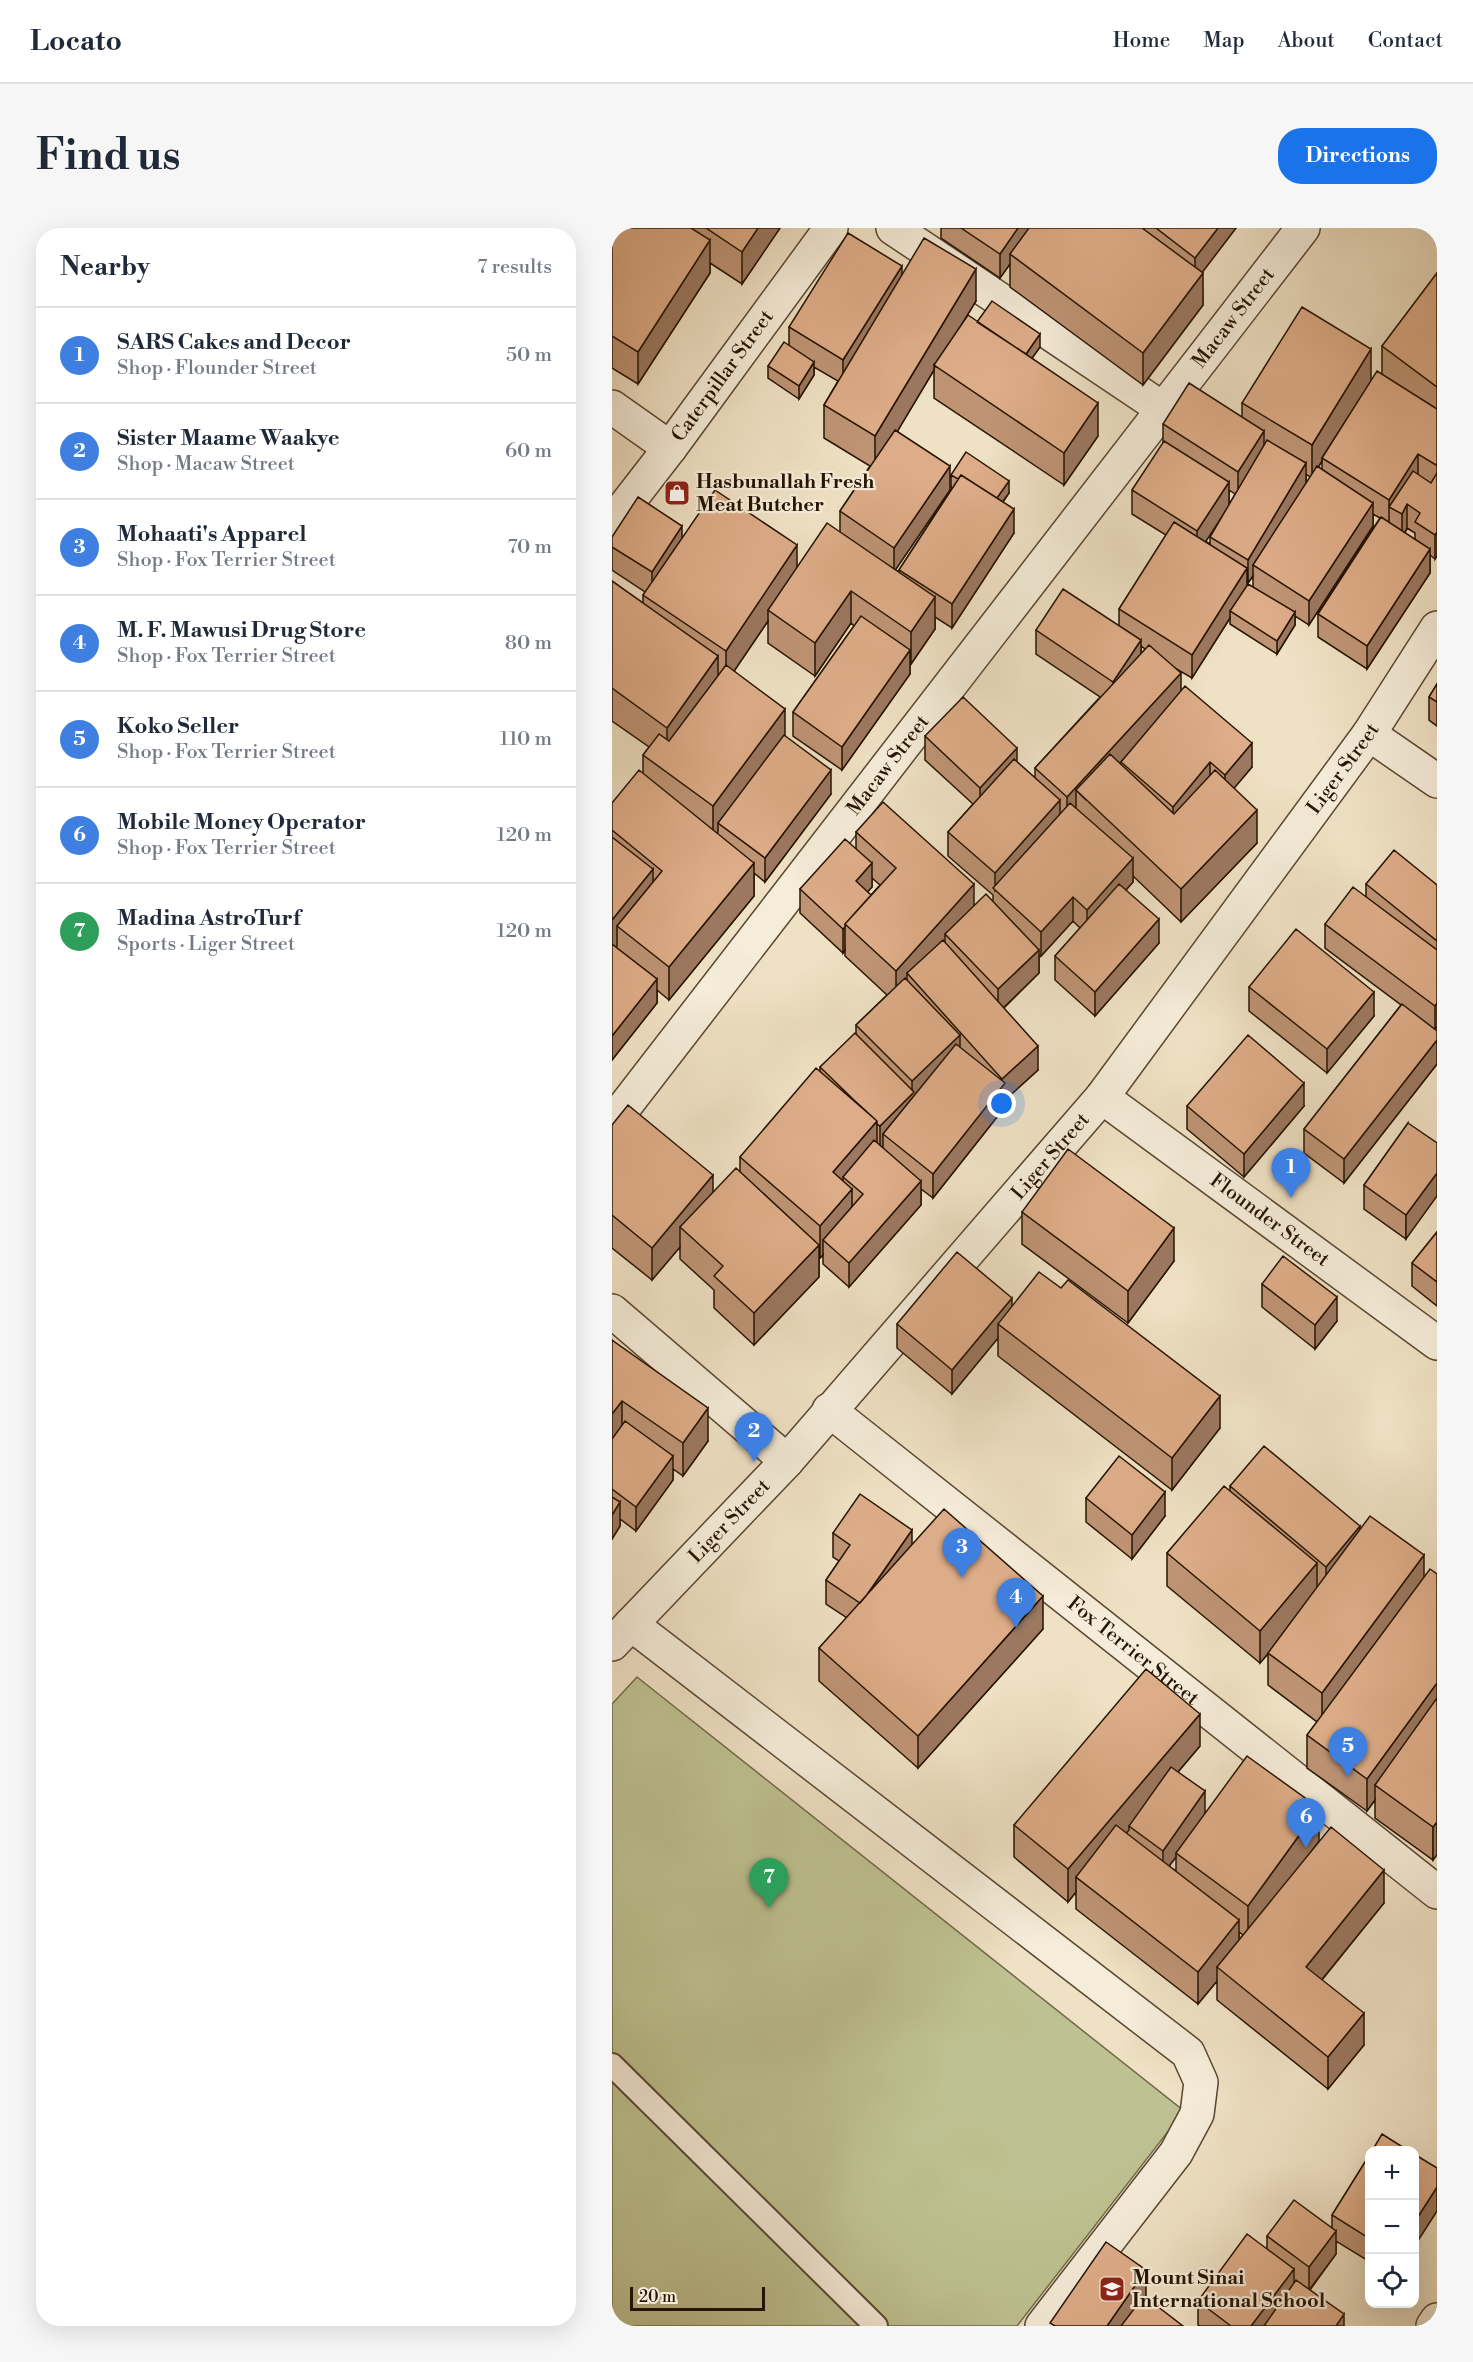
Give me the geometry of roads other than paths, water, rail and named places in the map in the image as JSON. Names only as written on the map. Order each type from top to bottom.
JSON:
[{"type":"street","name":"Caterpillar Street","points":[[612,523],[670,448],[831,228]]},
{"type":"street","points":[[893,228],[1163,409]]},
{"type":"street","name":"Macaw Street","points":[[612,1123],[1303,228]]},
{"type":"street","points":[[612,407],[670,448]]},
{"type":"street","name":"Liger Street","points":[[622,1634],[787,1461],[1102,1097],[1369,734],[1437,628]]},
{"type":"street","points":[[1369,734],[1437,781]]},
{"type":"street","name":"Flounder Street","points":[[1102,1097],[1437,1343]]},
{"type":"street","points":[[612,1311],[787,1461]]},
{"type":"street","name":"Fox Terrier Street","points":[[830,1410],[1437,1892]]},
{"type":"street","points":[[622,1634],[1188,2053],[1201,2082],[1197,2114],[1176,2153],[1041,2326]]},
{"type":"street","points":[[1433,2326],[1437,2320]]},
{"type":"lane","points":[[612,2065],[876,2326]]},
{"type":"place","name":"Hasbunallah Fresh Meat Butcher","points":[[677,493]]},
{"type":"place","name":"SARS Cakes and Decor","points":[[1291,1198]]},
{"type":"place","name":"Sister Maame Waakye","points":[[754,1462]]},
{"type":"place","name":"Mohaati's Apparel","points":[[962,1578]]},
{"type":"place","name":"M. F. Mawusi Drug Store","points":[[1016,1628]]},
{"type":"place","name":"Koko Seller","points":[[1348,1777]]},
{"type":"place","name":"Mobile Money Operator","points":[[1306,1848]]},
{"type":"place","name":"Madina AstroTurf","points":[[769,1908]]},
{"type":"place","name":"Mount Sinai International School","points":[[1112,2289]]}]
